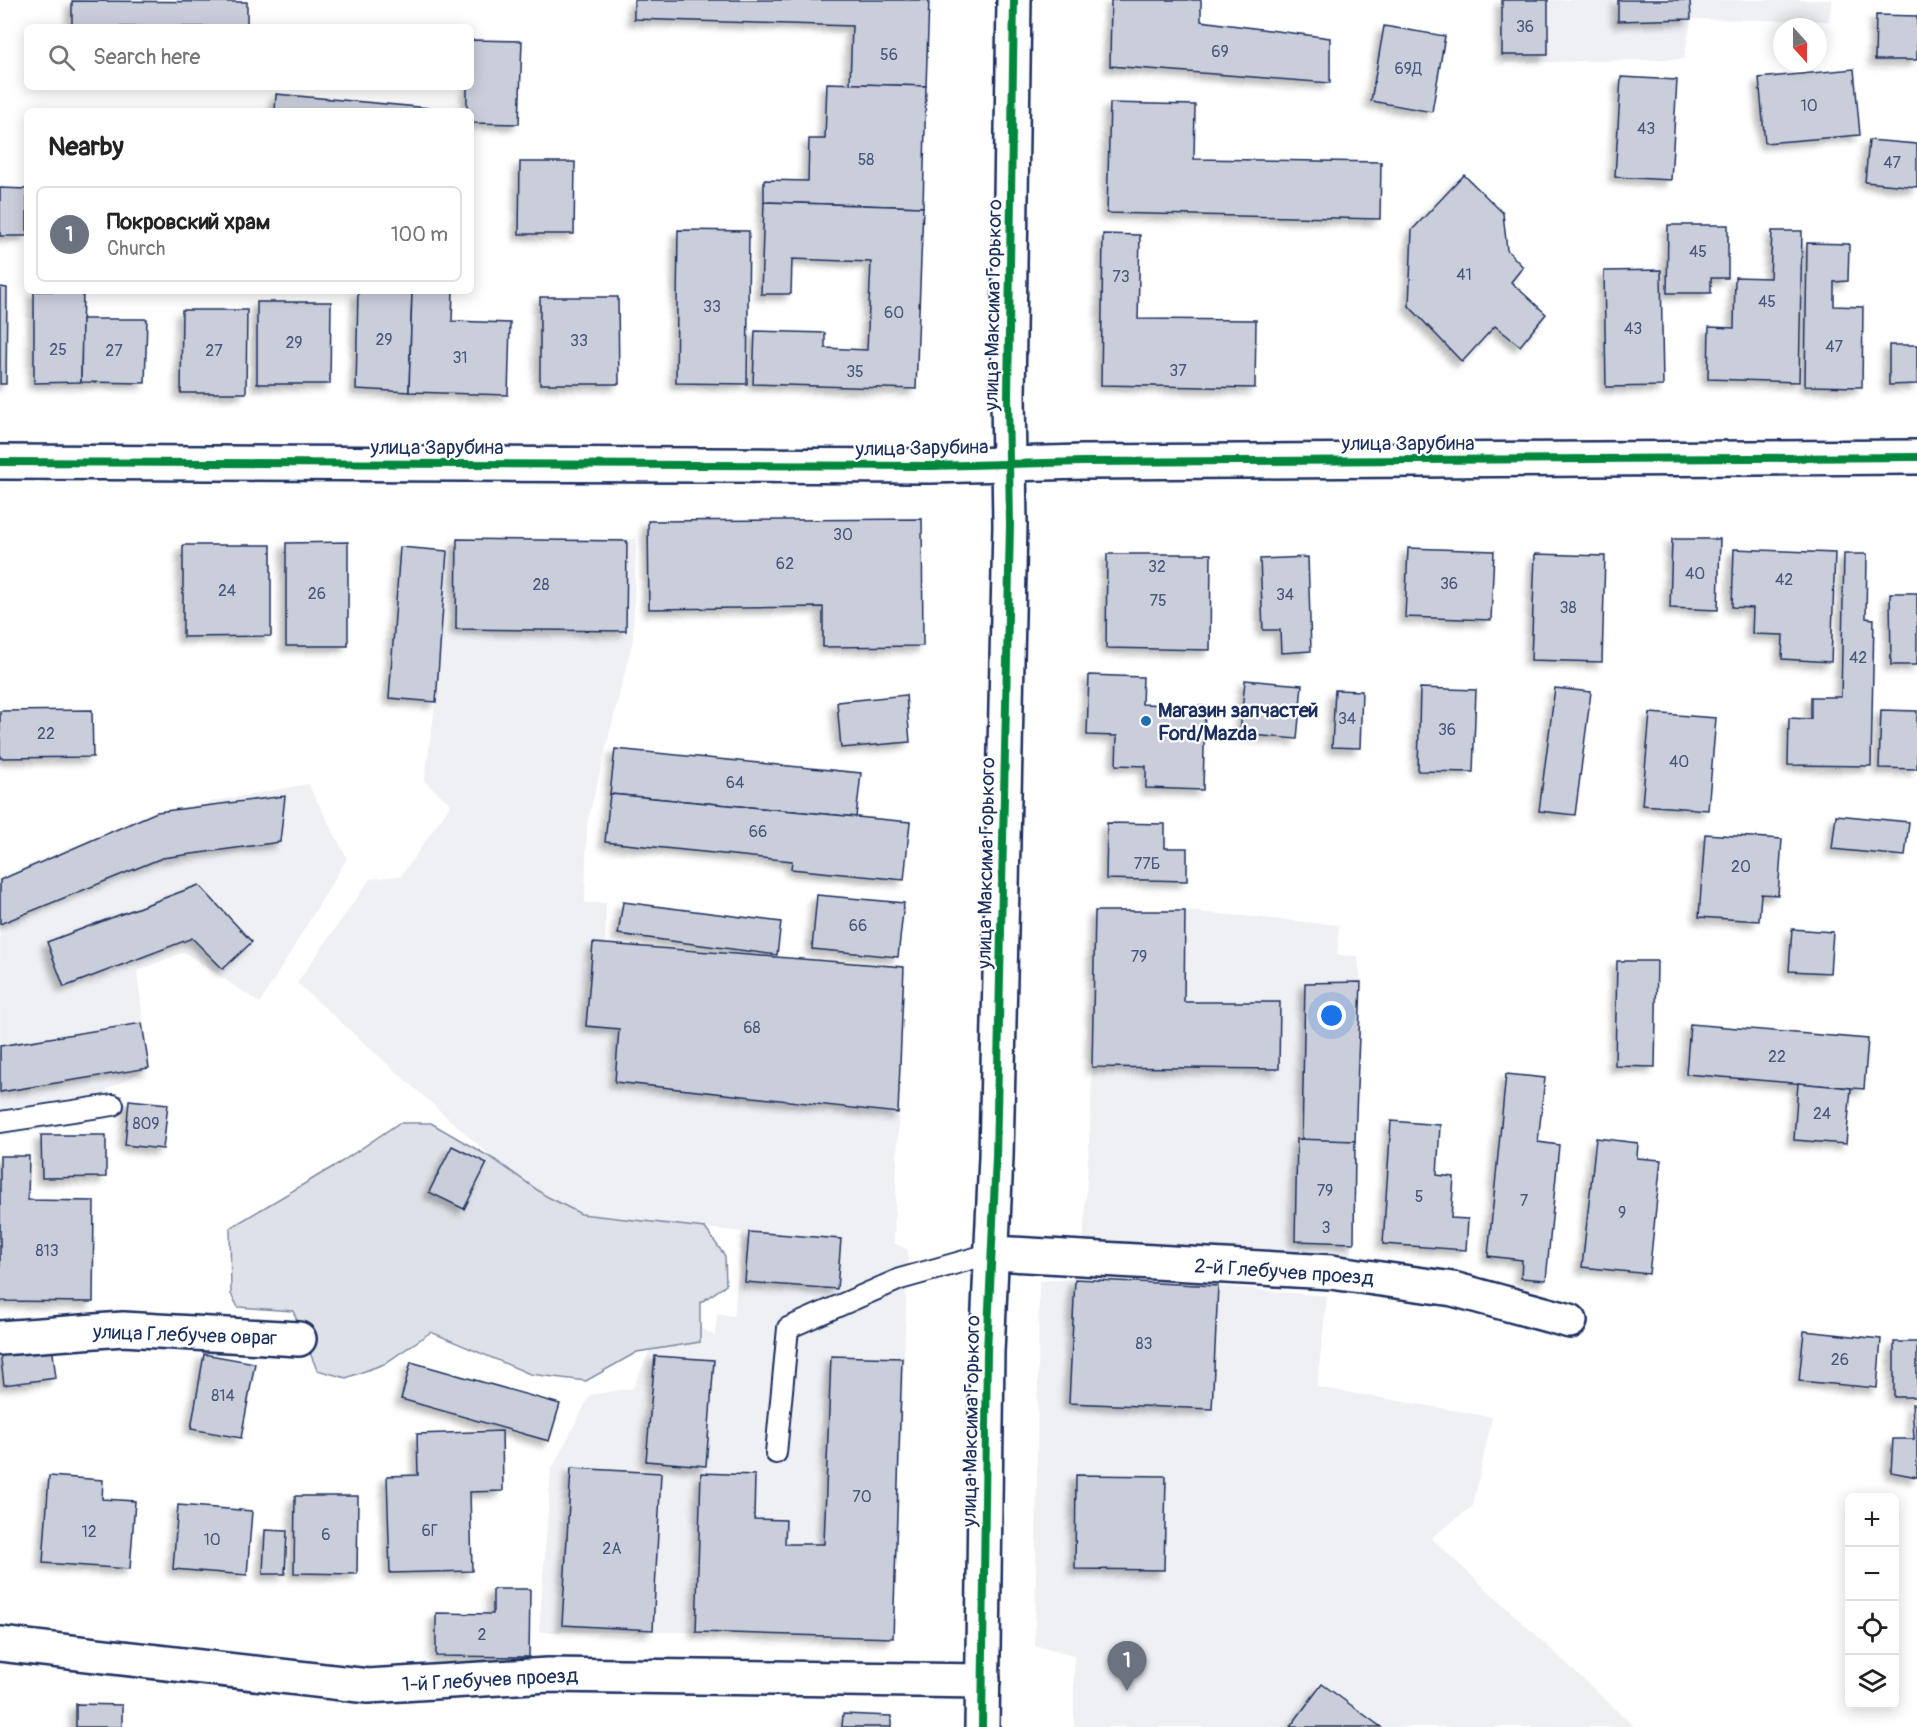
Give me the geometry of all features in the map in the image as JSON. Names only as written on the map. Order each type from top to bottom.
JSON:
[{"type":"street","name":"улица Максима Горького","points":[[982,1727],[987,1352],[993,1253],[1010,525],[1014,0]]},
{"type":"street","name":"улица Зарубина","points":[[0,462],[931,466],[1009,463],[1917,457]]},
{"type":"street","name":"2-й Глебучев проезд","points":[[993,1253],[1234,1259],[1453,1289],[1570,1321]]},
{"type":"street","name":"улица Глебучев овраг","points":[[0,1338],[123,1329],[299,1339]]},
{"type":"street","name":"1-й Глебучев проезд","points":[[0,1644],[368,1686],[549,1675],[983,1681]]},
{"type":"lane","points":[[0,1122],[113,1105]]},
{"type":"lane","points":[[776,1453],[788,1328],[900,1279],[993,1253]]},
{"type":"shaded area","points":[[1502,0],[1832,0],[1829,21],[1827,18],[1691,19],[1684,59],[1502,63]]},
{"type":"shaded area","points":[[457,539],[636,539],[633,640],[587,824],[585,903],[606,903],[605,944],[904,967],[894,1243],[908,1250],[893,1638],[696,1632],[539,1632],[551,1470],[590,1395],[633,1388],[668,1309],[715,1336],[717,1314],[734,1316],[742,1232],[581,1214],[546,1196],[495,1160],[297,983],[370,879],[401,876],[451,804],[424,781],[436,702],[447,551]]},
{"type":"shaded area","points":[[308,784],[347,858],[260,1003],[184,952],[137,971],[149,1068],[108,1089],[110,1118],[0,1136],[0,880],[157,812]]},
{"type":"shaded area","points":[[1095,911],[1185,911],[1339,925],[1337,955],[1358,956],[1361,982],[1351,1258],[1083,1243],[1091,1109]]},
{"type":"shaded area","points":[[399,1123],[431,1123],[495,1160],[546,1196],[581,1214],[705,1228],[725,1256],[726,1285],[700,1303],[700,1342],[637,1352],[586,1381],[530,1374],[431,1332],[384,1364],[346,1378],[317,1370],[293,1311],[238,1307],[231,1294],[230,1228],[341,1162]]},
{"type":"shaded area","points":[[1075,1279],[1218,1286],[1327,1296],[1317,1387],[1492,1417],[1473,1506],[1431,1538],[1635,1727],[1074,1727],[1074,1656],[1035,1646],[1039,1281]]},
{"type":"building","points":[[634,0],[929,0],[926,86],[850,84],[852,26],[634,19]]},
{"type":"building","points":[[1111,0],[1201,0],[1201,21],[1330,38],[1330,83],[1110,66]]},
{"type":"building","points":[[1502,0],[1548,0],[1548,55],[1502,55]]},
{"type":"building","points":[[1618,0],[1690,0],[1691,19],[1618,21]]},
{"type":"building","points":[[72,1],[247,2],[247,24],[72,24]]},
{"type":"building","points":[[1876,15],[1917,16],[1917,60],[1875,60]]},
{"type":"building","points":[[1384,26],[1445,36],[1432,112],[1371,101]]},
{"type":"building","points":[[474,40],[522,41],[519,124],[474,123],[474,108],[467,108],[467,90],[474,90]]},
{"type":"building","points":[[1854,69],[1860,135],[1765,143],[1759,78]]},
{"type":"building","points":[[1621,77],[1677,80],[1671,180],[1615,177]]},
{"type":"building","points":[[827,83],[926,86],[923,207],[764,202],[764,180],[808,181],[809,139],[825,139]]},
{"type":"building","points":[[276,94],[429,108],[275,108]]},
{"type":"building","points":[[1110,103],[1195,105],[1194,159],[1381,162],[1380,219],[1107,213]]},
{"type":"building","points":[[1869,140],[1917,144],[1917,187],[1865,182]]},
{"type":"building","points":[[520,162],[575,162],[574,234],[519,234]]},
{"type":"building","points":[[1464,175],[1503,213],[1507,250],[1523,267],[1511,282],[1546,314],[1520,346],[1495,326],[1462,362],[1409,306],[1412,230]]},
{"type":"building","points":[[0,188],[24,189],[24,236],[0,236]]},
{"type":"building","points":[[764,202],[923,207],[916,389],[753,384],[755,331],[825,333],[825,348],[867,350],[871,262],[792,259],[791,294],[761,294]]},
{"type":"building","points":[[1668,225],[1728,225],[1728,278],[1711,278],[1711,293],[1667,293]]},
{"type":"building","points":[[678,230],[749,231],[747,384],[676,383]]},
{"type":"building","points":[[1772,231],[1802,231],[1799,382],[1708,379],[1709,327],[1734,328],[1735,277],[1770,278]]},
{"type":"building","points":[[1103,234],[1140,235],[1138,319],[1256,320],[1255,388],[1101,385]]},
{"type":"building","points":[[1807,243],[1849,244],[1848,281],[1834,282],[1834,306],[1863,307],[1862,387],[1805,386]]},
{"type":"building","points":[[1661,270],[1663,386],[1606,387],[1604,271]]},
{"type":"building","points":[[0,287],[7,288],[6,384],[0,384]]},
{"type":"building","points":[[34,294],[83,294],[81,382],[34,383]]},
{"type":"building","points":[[358,294],[412,294],[409,392],[356,389]]},
{"type":"building","points":[[412,294],[453,294],[452,321],[510,323],[508,395],[409,392]]},
{"type":"building","points":[[540,297],[618,297],[619,384],[540,384]]},
{"type":"building","points":[[257,302],[331,302],[330,384],[257,384]]},
{"type":"building","points":[[182,310],[247,310],[246,393],[181,393]]},
{"type":"building","points":[[82,319],[147,319],[145,383],[81,382]]},
{"type":"building","points":[[1889,345],[1917,345],[1917,384],[1889,385]]},
{"type":"building","points":[[922,519],[923,646],[823,647],[823,607],[649,609],[648,521]]},
{"type":"building","points":[[457,539],[627,541],[626,631],[456,629]]},
{"type":"building","points":[[1672,539],[1720,539],[1718,610],[1670,608]]},
{"type":"building","points":[[348,542],[348,646],[286,646],[286,543]]},
{"type":"building","points":[[183,545],[271,545],[271,636],[183,637]]},
{"type":"building","points":[[400,547],[447,551],[436,702],[389,698]]},
{"type":"building","points":[[1408,548],[1494,551],[1491,620],[1405,617]]},
{"type":"building","points":[[1734,549],[1835,553],[1831,662],[1782,659],[1783,635],[1752,634],[1753,608],[1732,607]]},
{"type":"building","points":[[1107,554],[1211,554],[1210,650],[1106,648]]},
{"type":"building","points":[[1535,554],[1605,556],[1602,662],[1531,660]]},
{"type":"building","points":[[1844,554],[1867,554],[1866,618],[1874,619],[1871,766],[1788,765],[1789,718],[1811,719],[1811,697],[1841,697]]},
{"type":"building","points":[[1308,557],[1311,651],[1281,653],[1280,630],[1263,630],[1260,559]]},
{"type":"building","points":[[1890,593],[1917,593],[1917,665],[1891,665]]},
{"type":"building","name":"Магазин запчастей Ford/Mazda","points":[[1089,675],[1143,677],[1142,704],[1205,706],[1203,790],[1146,788],[1146,766],[1116,765],[1117,736],[1087,735]]},
{"type":"building","points":[[1245,680],[1302,685],[1297,739],[1240,734]]},
{"type":"building","points":[[1420,688],[1476,690],[1473,772],[1418,771]]},
{"type":"building","points":[[1555,688],[1591,692],[1575,815],[1539,811]]},
{"type":"building","points":[[1335,690],[1362,691],[1360,748],[1332,747]]},
{"type":"building","points":[[906,695],[910,742],[841,748],[837,702]]},
{"type":"building","points":[[92,710],[93,757],[0,758],[0,711]]},
{"type":"building","points":[[1881,710],[1917,711],[1917,769],[1879,768]]},
{"type":"building","points":[[1650,713],[1716,718],[1708,810],[1642,805]]},
{"type":"building","points":[[615,749],[861,773],[856,817],[610,794]]},
{"type":"building","points":[[610,794],[910,822],[904,880],[791,869],[792,861],[605,842]]},
{"type":"building","points":[[285,796],[280,842],[162,858],[0,924],[0,880],[157,812]]},
{"type":"building","points":[[1836,815],[1909,822],[1905,856],[1832,849]]},
{"type":"building","points":[[1107,823],[1165,824],[1165,848],[1187,848],[1187,881],[1106,879]]},
{"type":"building","points":[[1705,834],[1782,839],[1778,895],[1761,894],[1759,921],[1699,917]]},
{"type":"building","points":[[199,885],[252,942],[223,969],[192,938],[64,987],[47,942]]},
{"type":"building","points":[[817,895],[904,903],[898,957],[812,949]]},
{"type":"building","points":[[623,902],[781,922],[777,955],[618,934]]},
{"type":"building","points":[[1095,911],[1185,911],[1184,1002],[1280,1002],[1279,1069],[1092,1067]]},
{"type":"building","points":[[1792,929],[1833,932],[1830,973],[1789,971]]},
{"type":"building","points":[[593,943],[904,967],[898,1113],[615,1082],[619,1029],[586,1026]]},
{"type":"building","points":[[1617,961],[1657,961],[1655,1067],[1615,1066]]},
{"type":"building","points":[[1361,982],[1355,1141],[1302,1141],[1305,983]]},
{"type":"building","points":[[142,1023],[149,1068],[0,1092],[0,1046]]},
{"type":"building","points":[[1690,1024],[1868,1039],[1864,1089],[1686,1074]]},
{"type":"building","points":[[1506,1074],[1545,1078],[1538,1142],[1559,1145],[1546,1280],[1521,1278],[1522,1260],[1488,1256]]},
{"type":"building","points":[[1798,1083],[1851,1088],[1846,1144],[1794,1140]]},
{"type":"building","points":[[129,1100],[168,1104],[163,1149],[125,1145]]},
{"type":"building","points":[[1391,1121],[1440,1125],[1437,1175],[1454,1177],[1451,1218],[1468,1219],[1466,1250],[1383,1244]]},
{"type":"building","points":[[41,1135],[106,1135],[106,1177],[42,1178]]},
{"type":"building","points":[[1596,1138],[1638,1143],[1637,1158],[1661,1160],[1649,1274],[1582,1267]]},
{"type":"building","points":[[1297,1139],[1355,1141],[1354,1243],[1295,1241]]},
{"type":"building","points":[[452,1146],[487,1163],[464,1209],[429,1192]]},
{"type":"building","points":[[0,1156],[29,1156],[28,1200],[94,1201],[93,1302],[0,1301]]},
{"type":"building","points":[[749,1232],[841,1239],[837,1289],[745,1282]]},
{"type":"building","points":[[1075,1279],[1218,1286],[1212,1409],[1069,1403]]},
{"type":"building","points":[[1804,1331],[1881,1339],[1877,1388],[1799,1381]]},
{"type":"building","points":[[1894,1342],[1917,1342],[1917,1397],[1894,1397]]},
{"type":"building","points":[[52,1345],[56,1378],[4,1385],[0,1352]]},
{"type":"building","points":[[204,1354],[255,1363],[241,1438],[191,1429]]},
{"type":"building","points":[[655,1356],[714,1360],[706,1466],[646,1461]]},
{"type":"building","points":[[831,1356],[902,1358],[893,1638],[696,1632],[701,1473],[755,1475],[754,1519],[786,1520],[785,1544],[824,1544]]},
{"type":"building","points":[[411,1362],[560,1404],[549,1441],[401,1399]]},
{"type":"building","points":[[1912,1404],[1917,1405],[1917,1477],[1891,1472],[1893,1439],[1914,1439]]},
{"type":"building","points":[[502,1431],[503,1491],[470,1492],[472,1571],[390,1573],[387,1476],[418,1475],[417,1434]]},
{"type":"building","points":[[571,1468],[661,1473],[653,1630],[562,1625]]},
{"type":"building","points":[[1076,1475],[1166,1476],[1164,1570],[1075,1569]]},
{"type":"building","points":[[49,1476],[103,1480],[102,1499],[135,1501],[130,1569],[43,1563]]},
{"type":"building","points":[[295,1496],[358,1496],[357,1574],[294,1573]]},
{"type":"building","points":[[178,1505],[252,1511],[247,1575],[173,1569]]},
{"type":"building","points":[[265,1530],[287,1531],[285,1574],[263,1574]]},
{"type":"building","points":[[493,1589],[530,1589],[529,1657],[436,1656],[436,1613],[493,1614]]},
{"type":"building","points":[[1322,1684],[1381,1727],[1290,1727]]},
{"type":"building","points":[[76,1704],[122,1705],[122,1727],[76,1727]]},
{"type":"building","points":[[843,1714],[891,1716],[891,1727],[842,1727]]},
{"type":"cycle path","points":[[982,1727],[987,1352],[996,1157],[1010,525],[1008,396],[1014,0]]},
{"type":"cycle path","points":[[0,462],[931,466],[1083,462],[1917,457]]},
{"type":"place","name":"Магазин запчастей Ford/Mazda","points":[[1146,721]]},
{"type":"place","name":"Покровский храм","points":[[1127,1691]]}]
